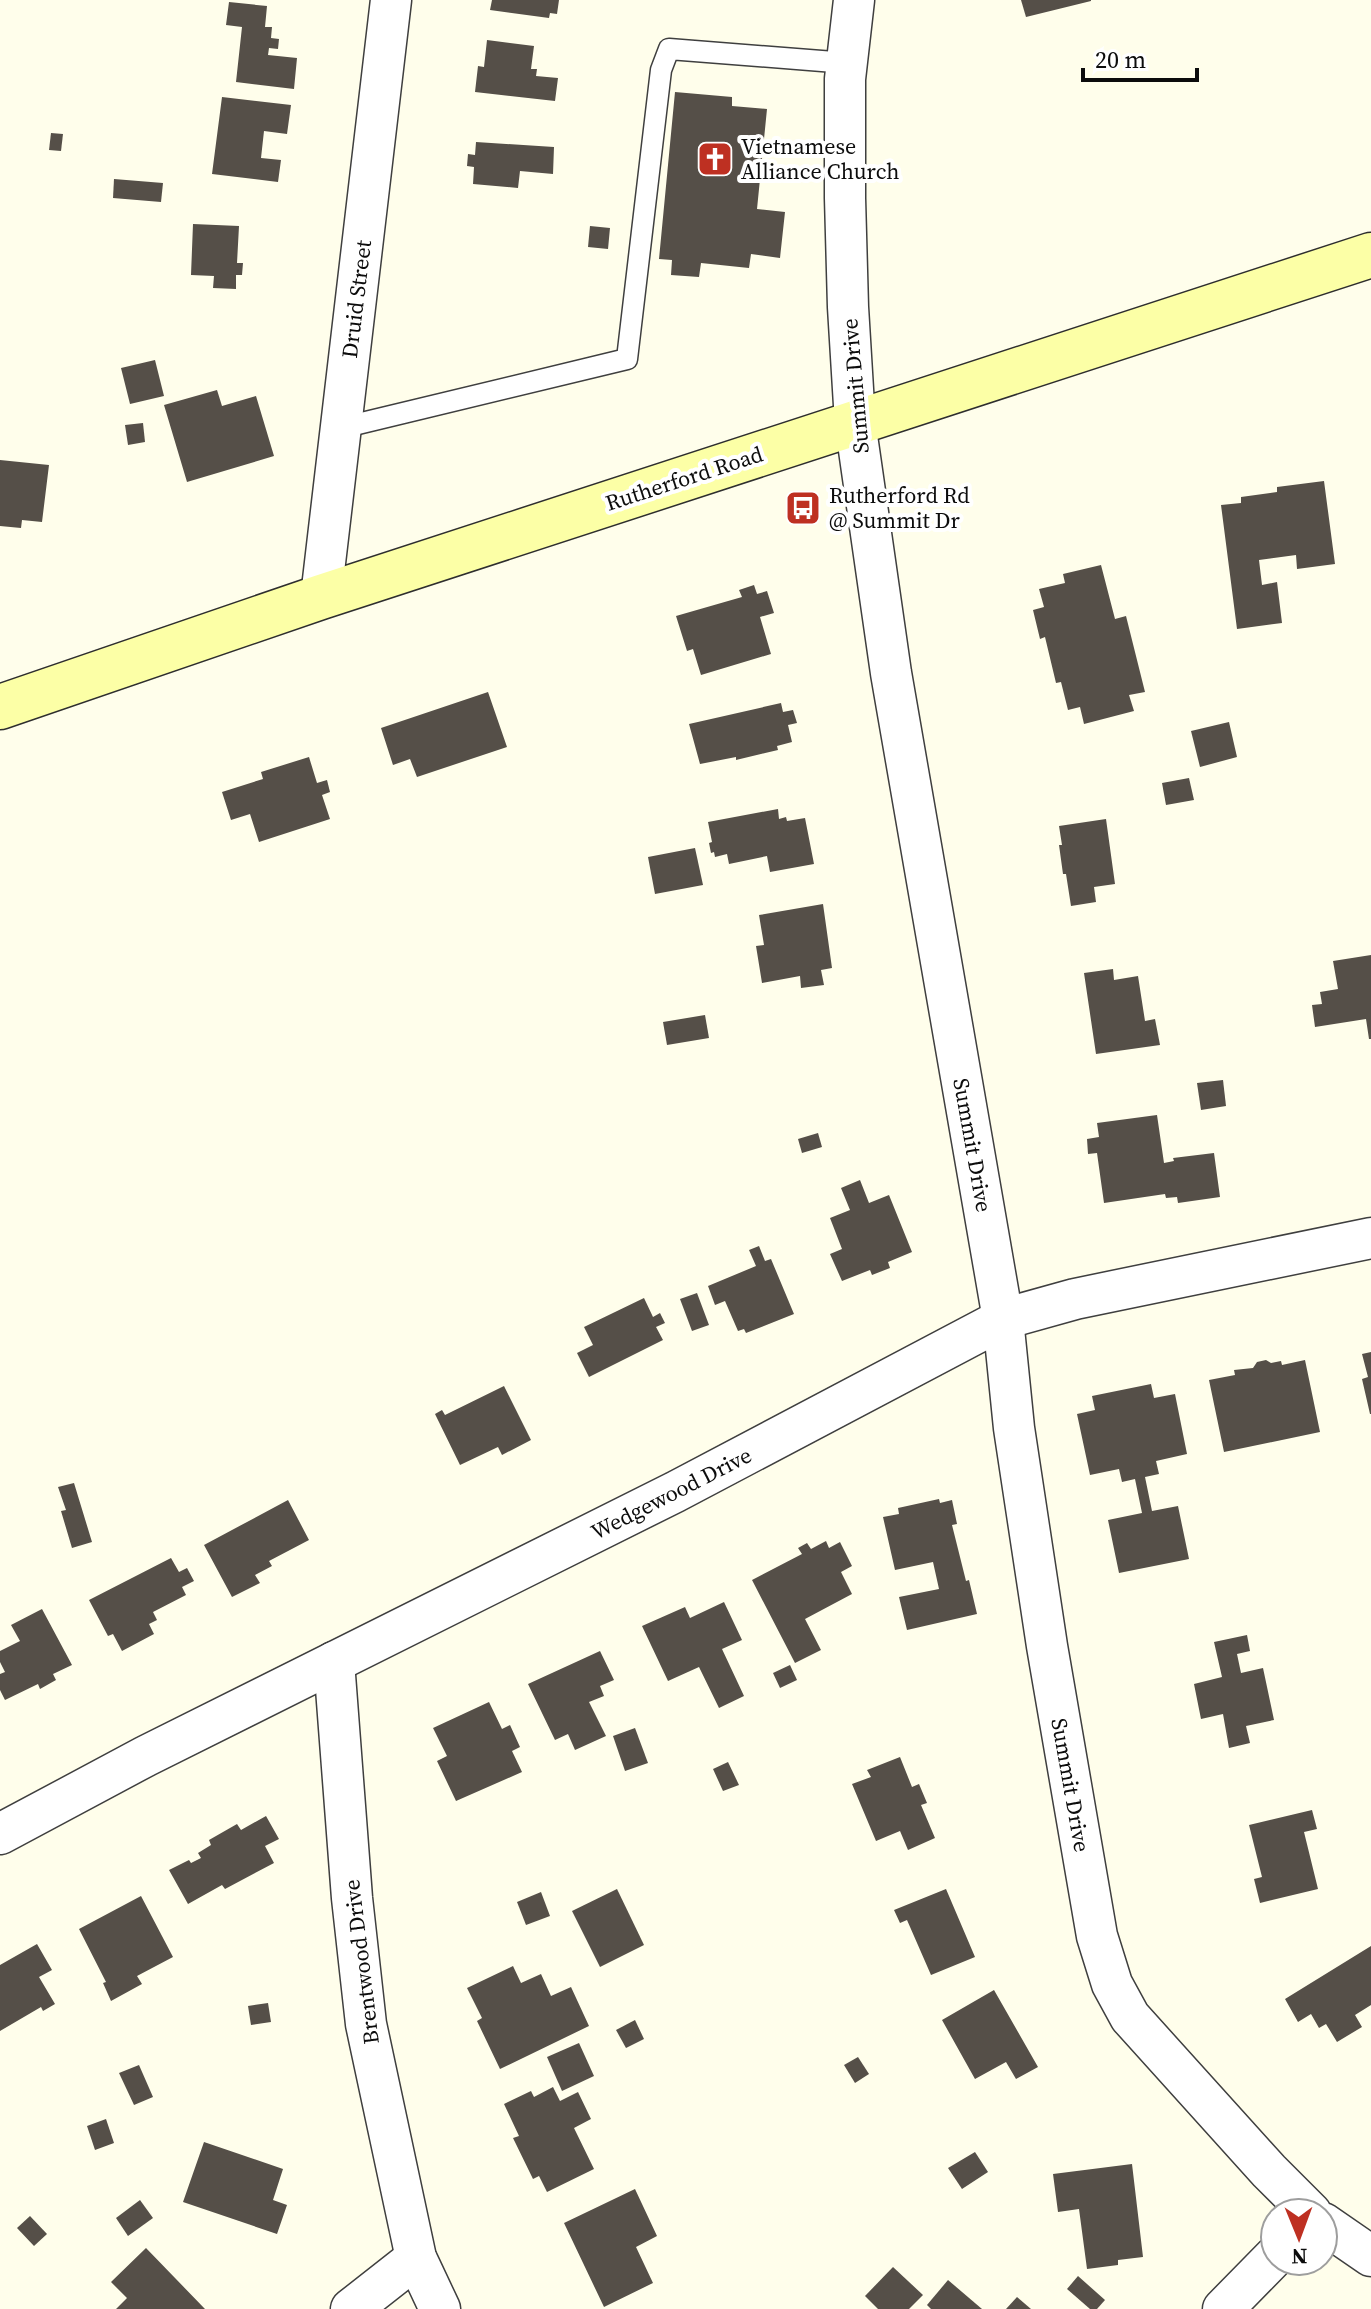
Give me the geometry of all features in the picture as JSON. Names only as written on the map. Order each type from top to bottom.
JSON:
[{"type":"street","name":"Druid Street","points":[[321,597],[391,0]]},
{"type":"street","name":"Summit Drive","points":[[854,0],[847,63],[845,198],[855,422],[891,673],[1003,1319],[1014,1428],[1047,1646],[1097,1936],[1112,1984],[1130,2017],[1295,2197]]},
{"type":"street","name":"Rutherford Road","points":[[0,707],[321,597],[1371,255]]},
{"type":"street","name":"Wedgewood Drive","points":[[0,1834],[146,1756],[675,1492],[1003,1319],[1075,1299],[1371,1238]]},
{"type":"street","name":"Brentwood Drive","points":[[334,1662],[352,1898],[366,2024],[416,2258],[440,2309]]},
{"type":"street","points":[[1339,2234],[1371,2256]]},
{"type":"street","points":[[351,2309],[416,2258]]},
{"type":"street","points":[[1223,2309],[1259,2272]]},
{"type":"lane","points":[[341,428],[627,359],[661,70],[669,49],[847,63]]},
{"type":"building","points":[[492,0],[559,0],[557,14],[550,13],[549,18],[490,10]]},
{"type":"building","points":[[1021,0],[1091,0],[1091,1],[1026,17]]},
{"type":"building","points":[[229,2],[267,6],[265,27],[272,27],[271,38],[279,39],[278,49],[269,48],[268,55],[297,58],[294,89],[236,82],[242,27],[226,25]]},
{"type":"building","points":[[487,40],[534,46],[531,69],[537,69],[536,76],[558,78],[555,101],[475,92],[478,66],[484,67]]},
{"type":"building","name":"Vietnamese Alliance Church","points":[[675,92],[732,97],[732,106],[767,109],[757,209],[785,212],[780,258],[751,254],[749,268],[701,263],[699,277],[671,275],[672,260],[659,259]]},
{"type":"building","points":[[222,97],[291,105],[287,134],[264,131],[261,158],[281,160],[278,182],[212,174]]},
{"type":"building","points":[[51,133],[63,134],[61,151],[49,150]]},
{"type":"building","points":[[476,142],[554,147],[553,174],[520,171],[518,188],[473,184],[474,167],[467,166],[468,154],[475,155]]},
{"type":"building","points":[[114,179],[163,183],[161,202],[113,198]]},
{"type":"building","points":[[193,224],[239,226],[237,263],[243,263],[242,275],[236,275],[236,289],[213,288],[214,276],[191,275]]},
{"type":"building","points":[[590,226],[610,228],[608,249],[588,247]]},
{"type":"building","points":[[155,360],[164,396],[130,404],[121,368]]},
{"type":"building","points":[[217,390],[222,406],[256,396],[274,456],[187,482],[164,405]]},
{"type":"building","points":[[143,423],[145,442],[128,445],[125,425]]},
{"type":"building","points":[[0,460],[49,465],[42,522],[22,520],[21,528],[0,526]]},
{"type":"building","points":[[1324,481],[1335,564],[1297,569],[1296,555],[1259,560],[1262,585],[1277,582],[1282,623],[1237,629],[1221,505],[1241,503],[1241,497],[1277,492],[1277,487]]},
{"type":"building","points":[[1101,565],[1115,619],[1126,616],[1145,692],[1129,695],[1134,711],[1084,724],[1080,707],[1068,710],[1061,682],[1056,683],[1045,637],[1040,639],[1033,610],[1044,607],[1039,589],[1065,583],[1063,574]]},
{"type":"building","points":[[754,585],[757,594],[767,591],[774,613],[760,617],[771,654],[701,675],[693,649],[687,651],[676,616],[742,597],[739,590]]},
{"type":"building","points":[[488,692],[507,747],[417,777],[410,759],[393,765],[381,728]]},
{"type":"building","points":[[781,703],[783,712],[793,710],[797,723],[788,725],[792,742],[777,746],[778,750],[736,760],[736,757],[700,764],[689,724]]},
{"type":"building","points":[[1229,722],[1237,757],[1200,767],[1191,731]]},
{"type":"building","points":[[309,757],[317,783],[327,780],[330,792],[322,795],[330,819],[259,842],[250,814],[231,820],[222,792],[263,779],[261,772]]},
{"type":"building","points":[[1189,778],[1194,800],[1166,805],[1162,783]]},
{"type":"building","points":[[778,809],[779,819],[805,818],[814,864],[770,872],[767,856],[729,864],[727,854],[715,857],[714,852],[711,853],[708,822]]},
{"type":"building","points":[[1106,819],[1115,884],[1094,887],[1096,902],[1071,906],[1066,874],[1063,874],[1059,826]]},
{"type":"building","points":[[695,848],[703,885],[655,894],[648,857]]},
{"type":"building","points":[[823,904],[832,968],[821,970],[824,985],[801,988],[800,976],[762,983],[756,946],[764,945],[759,915]]},
{"type":"building","points":[[1371,955],[1371,1039],[1366,1019],[1315,1027],[1312,1005],[1322,1004],[1320,992],[1338,989],[1333,961]]},
{"type":"building","points":[[1113,969],[1114,980],[1138,976],[1145,1021],[1155,1019],[1160,1045],[1096,1054],[1084,973]]},
{"type":"building","points":[[705,1015],[709,1038],[667,1045],[663,1022]]},
{"type":"building","points":[[1223,1080],[1226,1106],[1201,1110],[1197,1083]]},
{"type":"building","points":[[1157,1115],[1164,1163],[1174,1161],[1173,1158],[1214,1153],[1220,1197],[1178,1203],[1177,1197],[1166,1198],[1165,1194],[1104,1203],[1097,1153],[1088,1154],[1087,1139],[1099,1137],[1097,1123]]},
{"type":"building","points":[[818,1133],[822,1147],[802,1153],[798,1139]]},
{"type":"building","points":[[860,1180],[869,1203],[889,1195],[912,1252],[888,1262],[890,1268],[872,1275],[870,1270],[842,1281],[830,1254],[842,1249],[830,1218],[850,1210],[841,1188]]},
{"type":"building","points":[[759,1246],[765,1261],[771,1259],[794,1314],[746,1333],[744,1329],[738,1331],[725,1301],[715,1305],[708,1286],[756,1266],[749,1250]]},
{"type":"building","points":[[697,1293],[709,1325],[692,1331],[680,1299]]},
{"type":"building","points":[[644,1298],[653,1317],[660,1313],[665,1323],[656,1327],[663,1340],[589,1377],[577,1353],[593,1345],[584,1327]]},
{"type":"building","points":[[1371,1352],[1370,1414],[1362,1379],[1368,1377],[1362,1354]]},
{"type":"building","points":[[1266,1360],[1271,1363],[1281,1361],[1282,1365],[1305,1360],[1320,1432],[1224,1452],[1209,1380],[1235,1375],[1234,1370],[1253,1368],[1257,1362]]},
{"type":"building","points":[[1151,1384],[1154,1398],[1175,1394],[1187,1454],[1156,1461],[1159,1474],[1145,1477],[1152,1511],[1178,1506],[1189,1559],[1119,1573],[1108,1520],[1142,1513],[1135,1479],[1122,1482],[1119,1469],[1090,1475],[1077,1414],[1095,1410],[1092,1396]]},
{"type":"building","points":[[504,1386],[531,1440],[502,1455],[498,1447],[460,1465],[435,1414],[442,1410],[445,1415]]},
{"type":"building","points":[[74,1483],[92,1542],[72,1548],[61,1511],[66,1510],[58,1487]]},
{"type":"building","points":[[939,1499],[940,1503],[952,1500],[957,1524],[952,1525],[977,1614],[907,1630],[899,1597],[939,1589],[933,1562],[895,1570],[883,1517],[899,1514],[898,1508]]},
{"type":"building","points":[[288,1500],[309,1540],[269,1561],[272,1566],[255,1575],[260,1583],[232,1597],[204,1545]]},
{"type":"building","points":[[826,1541],[829,1548],[840,1542],[852,1566],[841,1572],[852,1594],[805,1619],[821,1650],[795,1663],[752,1580],[802,1554],[798,1548],[807,1543],[811,1549]]},
{"type":"building","points":[[171,1558],[179,1572],[187,1568],[194,1581],[182,1587],[186,1595],[153,1612],[157,1620],[149,1624],[154,1634],[122,1651],[113,1634],[108,1636],[89,1600]]},
{"type":"building","points":[[724,1602],[742,1640],[722,1649],[744,1696],[719,1708],[699,1667],[668,1681],[642,1626],[685,1607],[690,1618]]},
{"type":"building","points":[[42,1609],[72,1665],[53,1674],[56,1680],[40,1689],[38,1684],[5,1700],[0,1690],[0,1674],[5,1672],[0,1662],[0,1651],[20,1641],[11,1625]]},
{"type":"building","points":[[1247,1635],[1250,1651],[1237,1654],[1241,1673],[1263,1668],[1274,1720],[1246,1726],[1250,1743],[1229,1748],[1223,1714],[1201,1719],[1194,1684],[1222,1677],[1214,1642]]},
{"type":"building","points":[[600,1651],[614,1680],[600,1686],[604,1696],[589,1702],[606,1736],[575,1750],[568,1734],[555,1740],[528,1684]]},
{"type":"building","points":[[790,1665],[797,1680],[780,1688],[773,1673]]},
{"type":"building","points":[[489,1702],[502,1729],[510,1725],[520,1747],[512,1751],[522,1772],[456,1801],[437,1761],[447,1756],[433,1728]]},
{"type":"building","points":[[635,1728],[648,1763],[625,1771],[613,1736]]},
{"type":"building","points":[[900,1757],[912,1787],[919,1784],[927,1803],[921,1805],[935,1838],[908,1850],[900,1831],[876,1841],[852,1784],[871,1777],[867,1770]]},
{"type":"building","points":[[728,1762],[739,1785],[723,1791],[713,1769]]},
{"type":"building","points":[[1312,1810],[1317,1829],[1304,1832],[1318,1889],[1260,1903],[1254,1879],[1262,1877],[1249,1825]]},
{"type":"building","points":[[266,1816],[279,1839],[265,1846],[274,1863],[225,1889],[222,1885],[188,1904],[169,1870],[201,1858],[198,1853],[211,1845],[209,1840],[237,1824],[241,1830]]},
{"type":"building","points":[[617,1889],[644,1945],[600,1967],[572,1911]]},
{"type":"building","points":[[946,1889],[975,1957],[931,1975],[907,1920],[900,1923],[894,1910]]},
{"type":"building","points":[[541,1892],[550,1916],[526,1925],[517,1902]]},
{"type":"building","points":[[141,1896],[173,1957],[137,1976],[142,1984],[111,2001],[103,1983],[106,1982],[79,1929]]},
{"type":"building","points":[[37,1944],[52,1970],[39,1977],[55,2004],[43,2011],[41,2007],[0,2031],[0,1965]]},
{"type":"building","points":[[1371,1946],[1371,2005],[1355,2015],[1362,2027],[1337,2042],[1326,2024],[1319,2028],[1311,2014],[1298,2022],[1285,1999]]},
{"type":"building","points":[[513,1966],[521,1983],[541,1974],[551,1996],[571,1987],[589,2026],[500,2069],[477,2021],[482,2018],[467,1988]]},
{"type":"building","points":[[994,1990],[1038,2067],[1016,2079],[1006,2062],[975,2079],[942,2020]]},
{"type":"building","points":[[268,2003],[271,2022],[251,2025],[248,2006]]},
{"type":"building","points":[[635,2020],[644,2039],[626,2048],[616,2030]]},
{"type":"building","points":[[579,2043],[594,2076],[562,2091],[547,2057]]},
{"type":"building","points":[[858,2057],[869,2074],[855,2083],[844,2065]]},
{"type":"building","points":[[139,2065],[153,2097],[134,2105],[119,2073]]},
{"type":"building","points":[[553,2087],[560,2101],[578,2092],[591,2119],[574,2128],[594,2169],[547,2192],[539,2176],[533,2179],[513,2138],[519,2136],[504,2104],[531,2091],[534,2097]]},
{"type":"building","points":[[106,2119],[114,2143],[95,2150],[87,2126]]},
{"type":"building","points":[[204,2142],[283,2169],[273,2200],[287,2205],[277,2234],[183,2202]]},
{"type":"building","points":[[975,2152],[988,2172],[962,2189],[948,2168]]},
{"type":"building","points":[[1132,2164],[1143,2257],[1118,2260],[1118,2265],[1087,2269],[1079,2209],[1058,2212],[1053,2174]]},
{"type":"building","points":[[635,2189],[657,2236],[636,2247],[653,2283],[604,2307],[564,2223]]},
{"type":"building","points":[[140,2200],[153,2218],[128,2236],[116,2218]]},
{"type":"building","points":[[30,2216],[47,2234],[34,2246],[17,2228]]},
{"type":"building","points":[[146,2248],[205,2309],[116,2309],[127,2298],[111,2282]]},
{"type":"building","points":[[893,2267],[923,2295],[909,2309],[878,2309],[865,2296]]},
{"type":"building","points":[[1078,2276],[1105,2300],[1097,2309],[1090,2309],[1067,2289]]},
{"type":"building","points":[[948,2280],[982,2309],[931,2309],[927,2305]]},
{"type":"building","points":[[1017,2297],[1031,2309],[1006,2309]]},
{"type":"place","name":"Vietnamese Alliance Church","points":[[715,159]]},
{"type":"place","name":"Rutherford Rd @ Summit Dr","points":[[803,508]]}]
